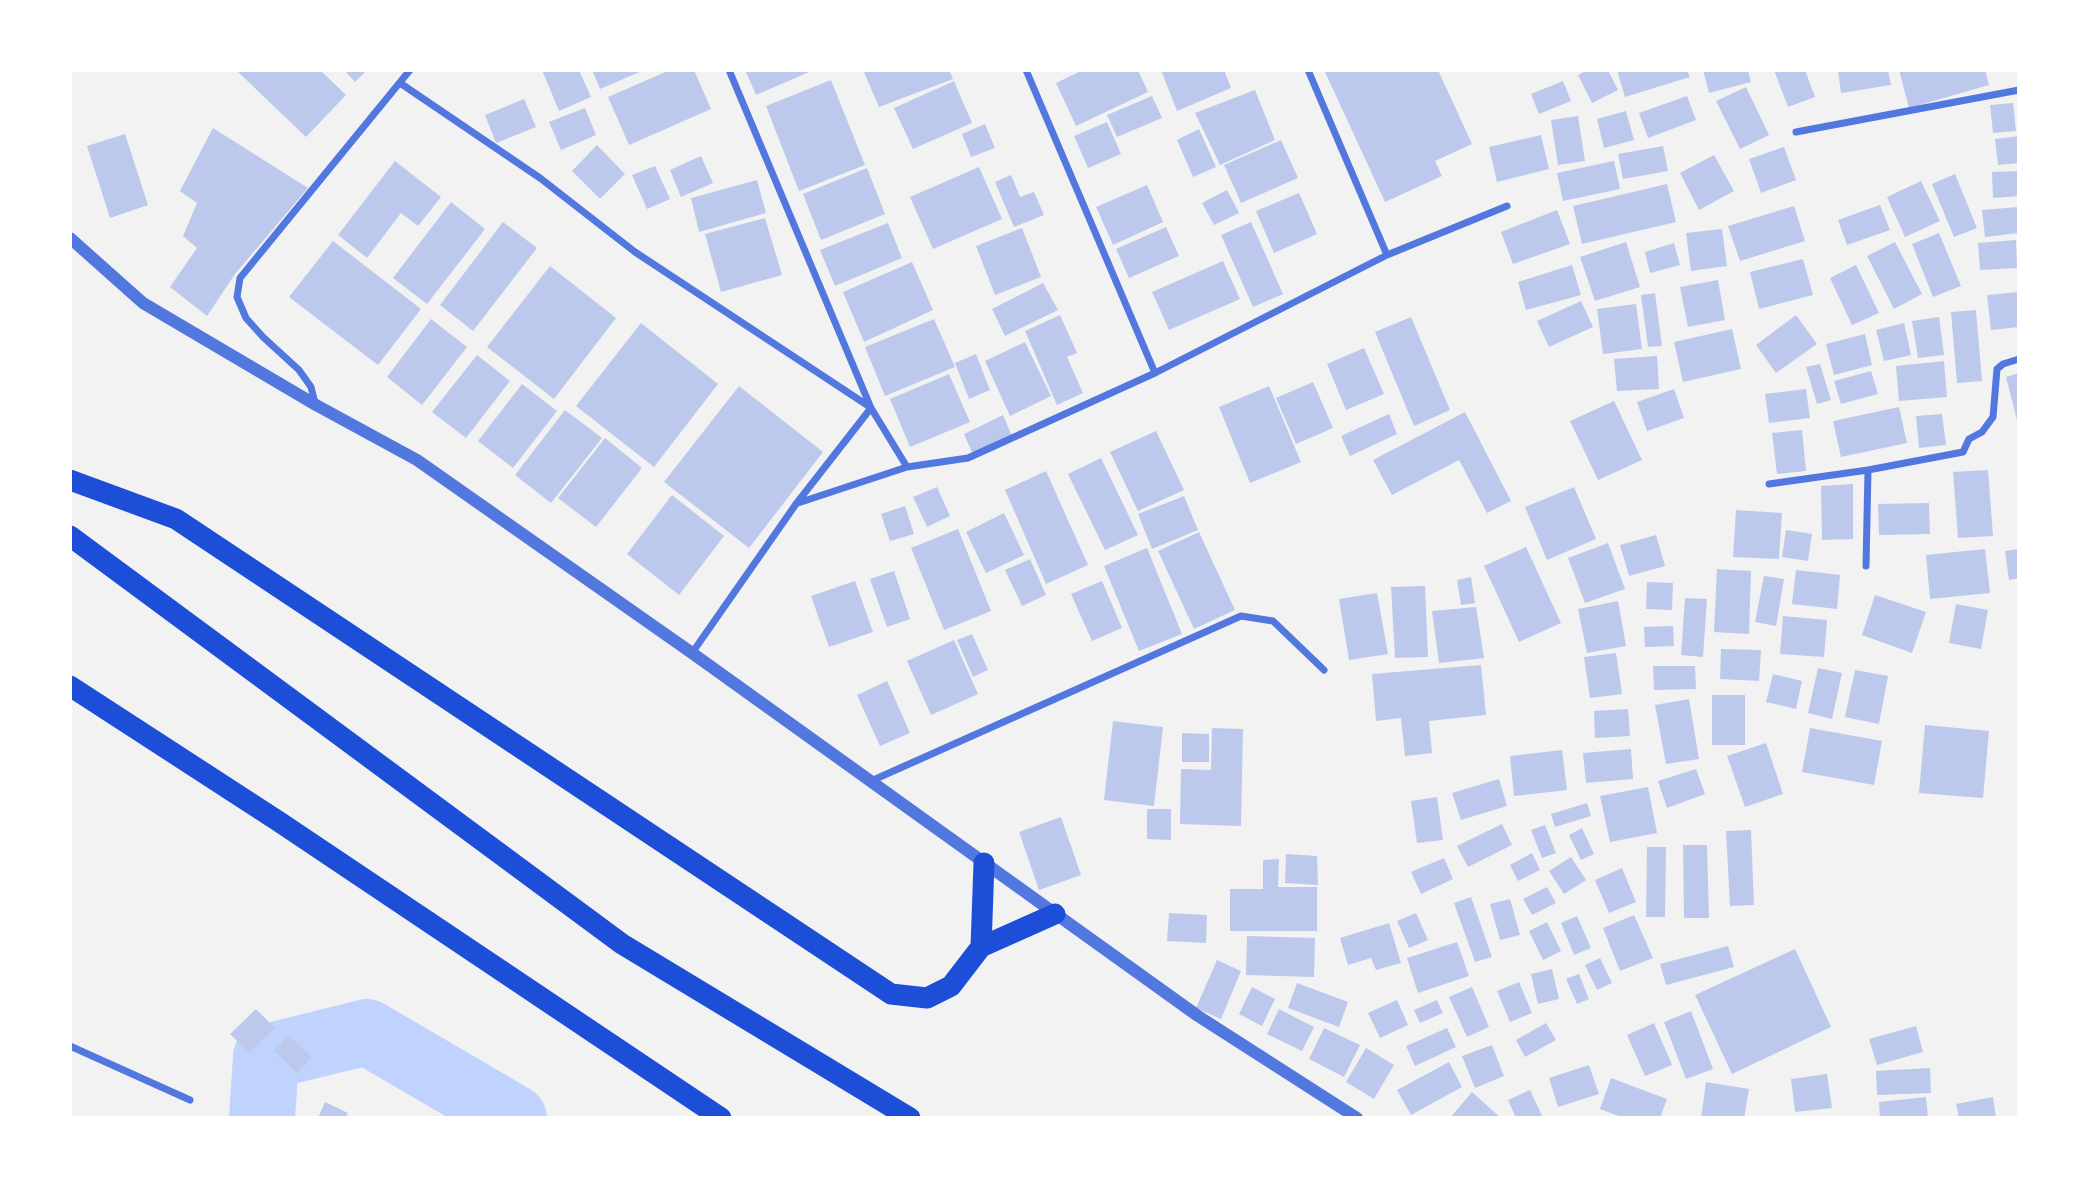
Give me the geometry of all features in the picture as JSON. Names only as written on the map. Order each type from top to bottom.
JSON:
[{"type":"highway","points":[[70,480],[176,519],[891,994],[927,998],[951,986],[981,947],[1055,914]]},
{"type":"highway","points":[[70,536],[622,944],[910,1118]]},
{"type":"highway","points":[[70,685],[722,1118]]},
{"type":"highway","points":[[981,947],[984,863]]},
{"type":"street","points":[[316,405],[311,387],[299,370],[246,318],[237,297],[240,278],[410,70]]},
{"type":"street","points":[[729,70],[871,408],[906,467]]},
{"type":"street","points":[[1026,70],[1155,373]]},
{"type":"street","points":[[1308,70],[1387,255]]},
{"type":"street","points":[[400,83],[540,178],[635,252],[871,408]]},
{"type":"street","points":[[1796,132],[2019,90]]},
{"type":"street","points":[[796,504],[906,467],[968,458],[1155,373],[1387,255],[1507,206]]},
{"type":"street","points":[[70,238],[143,303],[316,405],[417,460],[692,653],[1198,1016],[1357,1118]]},
{"type":"street","points":[[1769,484],[1868,470],[1964,452],[1969,439],[1982,432],[1993,417],[1997,369],[2019,359]]},
{"type":"street","points":[[692,653],[796,504],[871,408]]},
{"type":"street","points":[[1866,566],[1868,470]]},
{"type":"street","points":[[871,781],[1241,616],[1273,621],[1324,670]]},
{"type":"street","points":[[70,1046],[190,1100]]},
{"type":"building","points":[[236,70],[320,70],[346,95],[306,137]]},
{"type":"building","points":[[344,70],[367,70],[355,82]]},
{"type":"building","points":[[542,70],[579,70],[591,97],[559,111]]},
{"type":"building","points":[[592,70],[644,70],[600,89]]},
{"type":"building","points":[[670,70],[694,70],[711,109],[629,145],[608,97]]},
{"type":"building","points":[[745,70],[814,70],[756,95]]},
{"type":"building","points":[[863,70],[949,70],[953,79],[879,107]]},
{"type":"building","points":[[1083,70],[1138,70],[1148,92],[1076,126],[1056,83]]},
{"type":"building","points":[[1161,70],[1224,70],[1231,88],[1177,111]]},
{"type":"building","points":[[1438,70],[1472,144],[1435,161],[1442,176],[1385,202],[1325,72]]},
{"type":"building","points":[[1588,70],[1608,70],[1618,90],[1592,103],[1578,75]]},
{"type":"building","points":[[1617,70],[1687,70],[1690,77],[1625,97]]},
{"type":"building","points":[[1703,70],[1748,70],[1751,82],[1709,93]]},
{"type":"building","points":[[1774,70],[1805,70],[1815,97],[1788,107]]},
{"type":"building","points":[[1838,70],[1888,70],[1891,85],[1841,93]]},
{"type":"building","points":[[1899,70],[1985,70],[1989,85],[1909,108]]},
{"type":"building","points":[[831,80],[865,165],[799,191],[766,106]]},
{"type":"building","points":[[954,81],[972,123],[913,149],[894,108]]},
{"type":"building","points":[[1563,81],[1571,101],[1539,114],[1531,94]]},
{"type":"building","points":[[1746,87],[1769,135],[1740,149],[1716,101]]},
{"type":"building","points":[[1255,90],[1275,140],[1220,165],[1195,113]]},
{"type":"building","points":[[1152,96],[1162,118],[1117,137],[1107,115]]},
{"type":"building","points":[[1687,96],[1696,120],[1648,138],[1639,113]]},
{"type":"building","points":[[524,99],[536,127],[496,143],[485,115]]},
{"type":"building","points":[[2013,103],[2016,131],[1993,133],[1990,105]]},
{"type":"building","points":[[585,108],[596,135],[561,150],[549,122]]},
{"type":"building","points":[[1626,111],[1634,140],[1604,148],[1597,119]]},
{"type":"building","points":[[1578,116],[1585,161],[1558,165],[1551,120]]},
{"type":"building","points":[[1107,122],[1121,154],[1088,168],[1074,136]]},
{"type":"building","points":[[985,124],[995,148],[971,157],[962,134]]},
{"type":"building","points":[[213,128],[308,188],[235,274],[207,316],[170,287],[197,248],[183,236],[197,203],[180,191]]},
{"type":"building","points":[[1199,129],[1216,167],[1193,177],[1177,140]]},
{"type":"building","points":[[125,134],[148,205],[110,218],[87,146]]},
{"type":"building","points":[[1541,135],[1549,169],[1497,182],[1489,147]]},
{"type":"building","points":[[2019,136],[2019,163],[1998,165],[1995,139]]},
{"type":"building","points":[[1281,140],[1298,178],[1241,203],[1224,165]]},
{"type":"building","points":[[597,145],[625,174],[600,199],[572,171]]},
{"type":"building","points":[[1663,146],[1668,171],[1623,179],[1618,154]]},
{"type":"building","points":[[1784,147],[1796,180],[1761,193],[1749,159]]},
{"type":"building","points":[[1714,155],[1734,191],[1699,210],[1680,173]]},
{"type":"building","points":[[701,156],[713,183],[681,197],[670,170]]},
{"type":"building","points":[[395,161],[441,197],[418,226],[401,213],[367,258],[338,235]]},
{"type":"building","points":[[1614,161],[1620,189],[1563,201],[1557,173]]},
{"type":"building","points":[[655,166],[670,199],[647,209],[632,175]]},
{"type":"building","points":[[979,167],[1002,219],[933,249],[910,197]]},
{"type":"building","points":[[867,168],[885,214],[821,240],[803,194]]},
{"type":"building","points":[[2019,171],[2019,196],[1993,198],[1992,172]]},
{"type":"building","points":[[1955,174],[1977,228],[1954,237],[1932,184]]},
{"type":"building","points":[[1011,175],[1020,197],[1034,192],[1044,215],[1014,227],[995,182]]},
{"type":"building","points":[[757,180],[766,213],[699,232],[691,198]]},
{"type":"building","points":[[1921,181],[1940,221],[1905,237],[1887,197]]},
{"type":"building","points":[[1667,184],[1676,222],[1582,244],[1573,206]]},
{"type":"building","points":[[1147,185],[1163,222],[1113,245],[1096,207]]},
{"type":"building","points":[[1227,190],[1239,213],[1214,225],[1202,203]]},
{"type":"building","points":[[1299,193],[1317,234],[1274,253],[1256,211]]},
{"type":"building","points":[[451,202],[485,229],[427,304],[393,278]]},
{"type":"building","points":[[1880,205],[1890,230],[1847,245],[1838,220]]},
{"type":"building","points":[[1794,206],[1805,241],[1740,261],[1728,226]]},
{"type":"building","points":[[2018,207],[2019,233],[1985,237],[1982,210]]},
{"type":"building","points":[[1557,210],[1570,244],[1513,264],[1501,232]]},
{"type":"building","points":[[765,218],[782,275],[721,292],[705,234]]},
{"type":"building","points":[[503,222],[537,248],[473,331],[440,305]]},
{"type":"building","points":[[1251,222],[1283,294],[1253,307],[1221,235]]},
{"type":"building","points":[[888,223],[902,258],[835,286],[820,250]]},
{"type":"building","points":[[1166,227],[1179,256],[1129,278],[1116,249]]},
{"type":"building","points":[[1022,228],[1041,277],[995,295],[976,246]]},
{"type":"building","points":[[1722,229],[1727,266],[1691,271],[1686,233]]},
{"type":"building","points":[[1939,233],[1961,286],[1933,297],[1912,244]]},
{"type":"building","points":[[2016,240],[2017,268],[1980,270],[1978,243]]},
{"type":"building","points":[[333,241],[421,309],[378,365],[289,297]]},
{"type":"building","points":[[1626,242],[1640,287],[1595,301],[1580,257]]},
{"type":"building","points":[[1895,242],[1922,294],[1894,309],[1867,256]]},
{"type":"building","points":[[1674,243],[1680,265],[1650,273],[1645,252]]},
{"type":"building","points":[[1803,259],[1813,295],[1759,309],[1750,272]]},
{"type":"building","points":[[1223,261],[1240,299],[1169,330],[1152,292]]},
{"type":"building","points":[[912,262],[933,310],[864,342],[843,292]]},
{"type":"building","points":[[1572,265],[1581,295],[1526,310],[1518,282]]},
{"type":"building","points":[[1856,265],[1879,313],[1852,325],[1830,278]]},
{"type":"building","points":[[550,266],[616,318],[554,399],[487,347]]},
{"type":"building","points":[[1718,280],[1725,320],[1688,327],[1680,287]]},
{"type":"building","points":[[1043,283],[1058,310],[1005,336],[992,309]]},
{"type":"building","points":[[2019,292],[2019,327],[1991,330],[1987,295]]},
{"type":"building","points":[[1655,293],[1662,346],[1648,347],[1641,295]]},
{"type":"building","points":[[1581,301],[1593,327],[1549,347],[1537,321]]},
{"type":"building","points":[[1636,304],[1642,349],[1603,354],[1597,309]]},
{"type":"building","points":[[1976,310],[1982,381],[1957,383],[1951,312]]},
{"type":"building","points":[[1060,315],[1077,353],[1067,357],[1083,393],[1057,405],[1025,331]]},
{"type":"building","points":[[1796,315],[1817,344],[1776,373],[1756,345]]},
{"type":"building","points":[[1411,317],[1450,410],[1414,426],[1375,332]]},
{"type":"building","points":[[1939,317],[1944,355],[1918,358],[1912,321]]},
{"type":"building","points":[[431,319],[467,347],[422,405],[387,377]]},
{"type":"building","points":[[934,319],[955,367],[885,396],[865,347]]},
{"type":"building","points":[[641,323],[718,384],[654,467],[576,406]]},
{"type":"building","points":[[1904,323],[1911,355],[1884,361],[1876,330]]},
{"type":"building","points":[[1732,329],[1741,369],[1683,382],[1674,342]]},
{"type":"building","points":[[1865,334],[1872,365],[1834,375],[1826,344]]},
{"type":"building","points":[[1025,342],[1051,396],[1010,416],[985,361]]},
{"type":"building","points":[[1364,348],[1384,394],[1346,410],[1327,364]]},
{"type":"building","points":[[976,354],[990,390],[969,399],[955,363]]},
{"type":"building","points":[[477,355],[510,381],[466,438],[432,412]]},
{"type":"building","points":[[1657,356],[1659,389],[1617,391],[1614,359]]},
{"type":"building","points":[[1944,361],[1947,397],[1899,401],[1896,366]]},
{"type":"building","points":[[1820,364],[1831,400],[1817,404],[1806,367]]},
{"type":"building","points":[[1871,371],[1878,394],[1841,404],[1834,381]]},
{"type":"building","points":[[2019,373],[2019,423],[2018,424],[2006,377]]},
{"type":"building","points":[[949,374],[970,422],[910,447],[890,399]]},
{"type":"building","points":[[1313,382],[1333,428],[1296,444],[1276,398]]},
{"type":"building","points":[[522,384],[557,411],[513,468],[478,441]]},
{"type":"building","points":[[739,386],[823,452],[749,548],[664,482]]},
{"type":"building","points":[[1269,386],[1301,462],[1250,483],[1219,407]]},
{"type":"building","points":[[1674,389],[1684,418],[1647,431],[1637,402]]},
{"type":"building","points":[[1806,389],[1810,418],[1769,423],[1765,394]]},
{"type":"building","points":[[1614,401],[1642,460],[1598,480],[1570,421]]},
{"type":"building","points":[[1899,407],[1907,443],[1841,457],[1833,421]]},
{"type":"building","points":[[565,410],[602,438],[551,503],[515,475]]},
{"type":"building","points":[[1465,412],[1511,501],[1487,513],[1459,460],[1392,495],[1373,460]]},
{"type":"building","points":[[1389,414],[1397,434],[1350,456],[1341,436]]},
{"type":"building","points":[[1942,414],[1946,445],[1919,448],[1916,416]]},
{"type":"building","points":[[1003,415],[1012,436],[973,455],[964,434]]},
{"type":"building","points":[[1802,430],[1806,471],[1777,474],[1772,433]]},
{"type":"building","points":[[1156,431],[1184,490],[1138,511],[1110,452]]},
{"type":"building","points":[[605,438],[642,468],[596,527],[558,498]]},
{"type":"building","points":[[1101,458],[1138,535],[1105,550],[1068,474]]},
{"type":"building","points":[[1988,470],[1993,536],[1958,538],[1953,472]]},
{"type":"building","points":[[1046,471],[1088,565],[1046,584],[1005,490]]},
{"type":"building","points":[[1853,484],[1853,539],[1822,540],[1821,486]]},
{"type":"building","points":[[937,487],[950,516],[927,527],[913,497]]},
{"type":"building","points":[[1574,487],[1596,539],[1547,560],[1525,507]]},
{"type":"building","points":[[672,495],[724,536],[679,595],[627,554]]},
{"type":"building","points":[[1184,496],[1198,530],[1152,549],[1138,514]]},
{"type":"building","points":[[1929,503],[1930,534],[1879,535],[1878,504]]},
{"type":"building","points":[[905,506],[914,534],[890,541],[881,514]]},
{"type":"building","points":[[1736,510],[1782,513],[1779,559],[1733,557]]},
{"type":"building","points":[[1004,513],[1024,555],[986,573],[966,532]]},
{"type":"building","points":[[958,529],[991,611],[944,630],[911,548]]},
{"type":"building","points":[[1786,530],[1812,534],[1808,561],[1782,557]]},
{"type":"building","points":[[1199,532],[1235,610],[1194,629],[1158,551]]},
{"type":"building","points":[[1656,535],[1665,566],[1629,576],[1620,545]]},
{"type":"building","points":[[1608,543],[1625,589],[1585,603],[1568,558]]},
{"type":"building","points":[[1526,547],[1561,623],[1519,642],[1484,566]]},
{"type":"building","points":[[1147,548],[1182,634],[1139,651],[1104,566]]},
{"type":"building","points":[[1985,549],[1990,593],[1930,599],[1926,555]]},
{"type":"building","points":[[2019,549],[2019,578],[2009,580],[2005,551]]},
{"type":"building","points":[[1030,559],[1046,595],[1022,606],[1005,570]]},
{"type":"building","points":[[1717,569],[1751,571],[1749,634],[1714,632]]},
{"type":"building","points":[[1796,570],[1840,575],[1837,609],[1792,604]]},
{"type":"building","points":[[894,571],[910,619],[887,627],[870,579]]},
{"type":"building","points":[[1764,576],[1784,579],[1776,626],[1755,622]]},
{"type":"building","points":[[1471,577],[1475,603],[1461,605],[1457,580]]},
{"type":"building","points":[[855,581],[873,632],[829,647],[811,596]]},
{"type":"building","points":[[1102,581],[1122,628],[1092,641],[1071,594]]},
{"type":"building","points":[[1647,582],[1673,583],[1672,610],[1646,609]]},
{"type":"building","points":[[1425,586],[1428,657],[1395,658],[1391,587]]},
{"type":"building","points":[[1377,593],[1388,654],[1349,660],[1339,599]]},
{"type":"building","points":[[1875,595],[1926,612],[1912,653],[1862,635]]},
{"type":"building","points":[[1685,598],[1707,599],[1703,657],[1681,655]]},
{"type":"building","points":[[1618,601],[1626,646],[1587,653],[1578,609]]},
{"type":"building","points":[[1956,604],[1988,610],[1981,649],[1949,643]]},
{"type":"building","points":[[1476,607],[1484,658],[1439,663],[1432,611]]},
{"type":"building","points":[[1783,616],[1827,620],[1824,657],[1780,654]]},
{"type":"building","points":[[1673,626],[1674,646],[1645,647],[1644,627]]},
{"type":"building","points":[[972,634],[988,670],[973,677],[957,640]]},
{"type":"building","points":[[954,640],[978,694],[931,715],[907,661]]},
{"type":"building","points":[[1721,649],[1761,650],[1759,681],[1720,679]]},
{"type":"building","points":[[1616,653],[1622,694],[1590,698],[1584,657]]},
{"type":"building","points":[[1481,665],[1486,715],[1429,721],[1432,753],[1405,756],[1401,718],[1376,721],[1372,674]]},
{"type":"building","points":[[1653,666],[1695,666],[1696,689],[1654,690]]},
{"type":"building","points":[[1818,668],[1842,673],[1832,719],[1808,713]]},
{"type":"building","points":[[1855,670],[1888,676],[1879,724],[1845,717]]},
{"type":"building","points":[[1773,674],[1802,681],[1796,709],[1766,702]]},
{"type":"building","points":[[887,681],[910,733],[880,746],[857,695]]},
{"type":"building","points":[[1712,695],[1745,695],[1745,745],[1712,745]]},
{"type":"building","points":[[1689,699],[1699,759],[1666,764],[1655,705]]},
{"type":"building","points":[[1628,709],[1630,736],[1595,738],[1594,711]]},
{"type":"building","points":[[1113,721],[1163,727],[1154,806],[1104,800]]},
{"type":"building","points":[[1925,725],[1989,731],[1983,798],[1919,793]]},
{"type":"building","points":[[1212,728],[1243,729],[1241,826],[1180,824],[1181,769],[1211,770]]},
{"type":"building","points":[[1810,728],[1882,741],[1874,785],[1802,772]]},
{"type":"building","points":[[1182,733],[1209,734],[1209,762],[1182,762]]},
{"type":"building","points":[[1766,743],[1783,794],[1745,807],[1727,756]]},
{"type":"building","points":[[1631,749],[1633,779],[1586,783],[1583,753]]},
{"type":"building","points":[[1562,750],[1567,790],[1514,796],[1510,756]]},
{"type":"building","points":[[1696,769],[1705,794],[1667,808],[1658,781]]},
{"type":"building","points":[[1499,779],[1507,806],[1461,820],[1452,793]]},
{"type":"building","points":[[1648,787],[1657,833],[1610,842],[1600,796]]},
{"type":"building","points":[[1437,797],[1443,840],[1417,843],[1411,801]]},
{"type":"building","points":[[1587,803],[1591,816],[1555,827],[1551,814]]},
{"type":"building","points":[[1147,809],[1171,809],[1171,840],[1147,839]]},
{"type":"building","points":[[1061,817],[1081,875],[1039,890],[1019,832]]},
{"type":"building","points":[[1502,824],[1512,845],[1468,867],[1457,846]]},
{"type":"building","points":[[1545,825],[1556,853],[1542,858],[1531,830]]},
{"type":"building","points":[[1582,828],[1594,854],[1581,860],[1569,835]]},
{"type":"building","points":[[1751,830],[1754,905],[1730,906],[1726,831]]},
{"type":"building","points":[[1683,845],[1707,845],[1709,918],[1684,918]]},
{"type":"building","points":[[1647,847],[1666,847],[1665,917],[1646,917]]},
{"type":"building","points":[[1532,853],[1540,870],[1518,881],[1510,865]]},
{"type":"building","points":[[1286,854],[1317,856],[1318,885],[1285,883]]},
{"type":"building","points":[[1571,857],[1586,880],[1564,894],[1549,871]]},
{"type":"building","points":[[1444,858],[1453,879],[1421,894],[1411,872]]},
{"type":"building","points":[[1279,859],[1278,887],[1317,887],[1317,931],[1230,931],[1230,889],[1263,889],[1263,860]]},
{"type":"building","points":[[1622,868],[1636,902],[1609,913],[1595,880]]},
{"type":"building","points":[[1547,887],[1556,903],[1532,915],[1523,899]]},
{"type":"building","points":[[1471,897],[1492,957],[1475,962],[1454,903]]},
{"type":"building","points":[[1510,899],[1520,935],[1500,940],[1490,904]]},
{"type":"building","points":[[1169,913],[1207,915],[1206,943],[1167,941]]},
{"type":"building","points":[[1416,913],[1428,940],[1409,948],[1397,921]]},
{"type":"building","points":[[1634,915],[1653,958],[1620,971],[1603,928]]},
{"type":"building","points":[[1577,916],[1591,948],[1574,955],[1561,923]]},
{"type":"building","points":[[1547,922],[1561,951],[1543,960],[1529,931]]},
{"type":"building","points":[[1389,923],[1401,963],[1376,970],[1371,958],[1348,965],[1340,938]]},
{"type":"building","points":[[1247,936],[1315,938],[1314,977],[1246,975]]},
{"type":"building","points":[[1457,942],[1469,976],[1418,993],[1407,958]]},
{"type":"building","points":[[1728,946],[1734,967],[1666,985],[1660,964]]},
{"type":"building","points":[[1795,949],[1831,1027],[1732,1074],[1695,995]]},
{"type":"building","points":[[1600,958],[1612,983],[1597,990],[1585,965]]},
{"type":"building","points":[[1217,960],[1241,971],[1221,1019],[1196,1008]]},
{"type":"building","points":[[1552,969],[1559,999],[1538,1004],[1531,974]]},
{"type":"building","points":[[1579,974],[1589,999],[1577,1004],[1566,979]]},
{"type":"building","points":[[1519,982],[1532,1013],[1510,1022],[1497,991]]},
{"type":"building","points":[[1297,983],[1348,1002],[1339,1027],[1288,1008]]},
{"type":"building","points":[[1252,987],[1275,999],[1262,1026],[1239,1014]]},
{"type":"building","points":[[1472,987],[1489,1027],[1467,1037],[1449,997]]},
{"type":"building","points":[[1397,1000],[1408,1025],[1380,1038],[1368,1013]]},
{"type":"building","points":[[1437,1000],[1443,1013],[1420,1023],[1414,1010]]},
{"type":"building","points":[[256,1009],[275,1028],[249,1053],[230,1034]]},
{"type":"building","points":[[1279,1009],[1314,1027],[1302,1051],[1267,1034]]},
{"type":"building","points":[[1691,1011],[1713,1069],[1686,1079],[1664,1022]]},
{"type":"building","points":[[1546,1023],[1556,1040],[1525,1057],[1516,1040]]},
{"type":"building","points":[[1654,1023],[1672,1065],[1645,1076],[1627,1035]]},
{"type":"building","points":[[1916,1026],[1923,1052],[1877,1065],[1869,1039]]},
{"type":"building","points":[[1324,1028],[1360,1045],[1344,1077],[1309,1059]]},
{"type":"building","points":[[1447,1028],[1456,1047],[1415,1066],[1406,1046]]},
{"type":"building","points":[[288,1035],[312,1057],[297,1073],[274,1051]]},
{"type":"building","points":[[1492,1045],[1504,1076],[1475,1088],[1462,1056]]},
{"type":"building","points":[[1366,1048],[1394,1065],[1374,1099],[1346,1082]]},
{"type":"building","points":[[1449,1062],[1462,1087],[1411,1115],[1397,1090]]},
{"type":"building","points":[[1589,1065],[1599,1094],[1558,1107],[1549,1078]]},
{"type":"building","points":[[1930,1068],[1931,1093],[1877,1095],[1876,1071]]},
{"type":"building","points":[[1827,1074],[1832,1108],[1795,1112],[1791,1079]]},
{"type":"building","points":[[1611,1078],[1667,1099],[1660,1118],[1624,1118],[1600,1109]]},
{"type":"building","points":[[1706,1082],[1749,1089],[1744,1118],[1701,1118]]},
{"type":"building","points":[[1530,1090],[1543,1118],[1516,1118],[1508,1100]]},
{"type":"building","points":[[1472,1092],[1501,1118],[1450,1118]]},
{"type":"building","points":[[1926,1097],[1928,1118],[1880,1118],[1879,1102]]},
{"type":"building","points":[[1993,1097],[1996,1118],[1959,1118],[1956,1104]]},
{"type":"building","points":[[325,1102],[348,1113],[345,1118],[318,1118]]},
{"type":"waterway","points":[[262,1118],[266,1057],[367,1032],[514,1118]]}]
